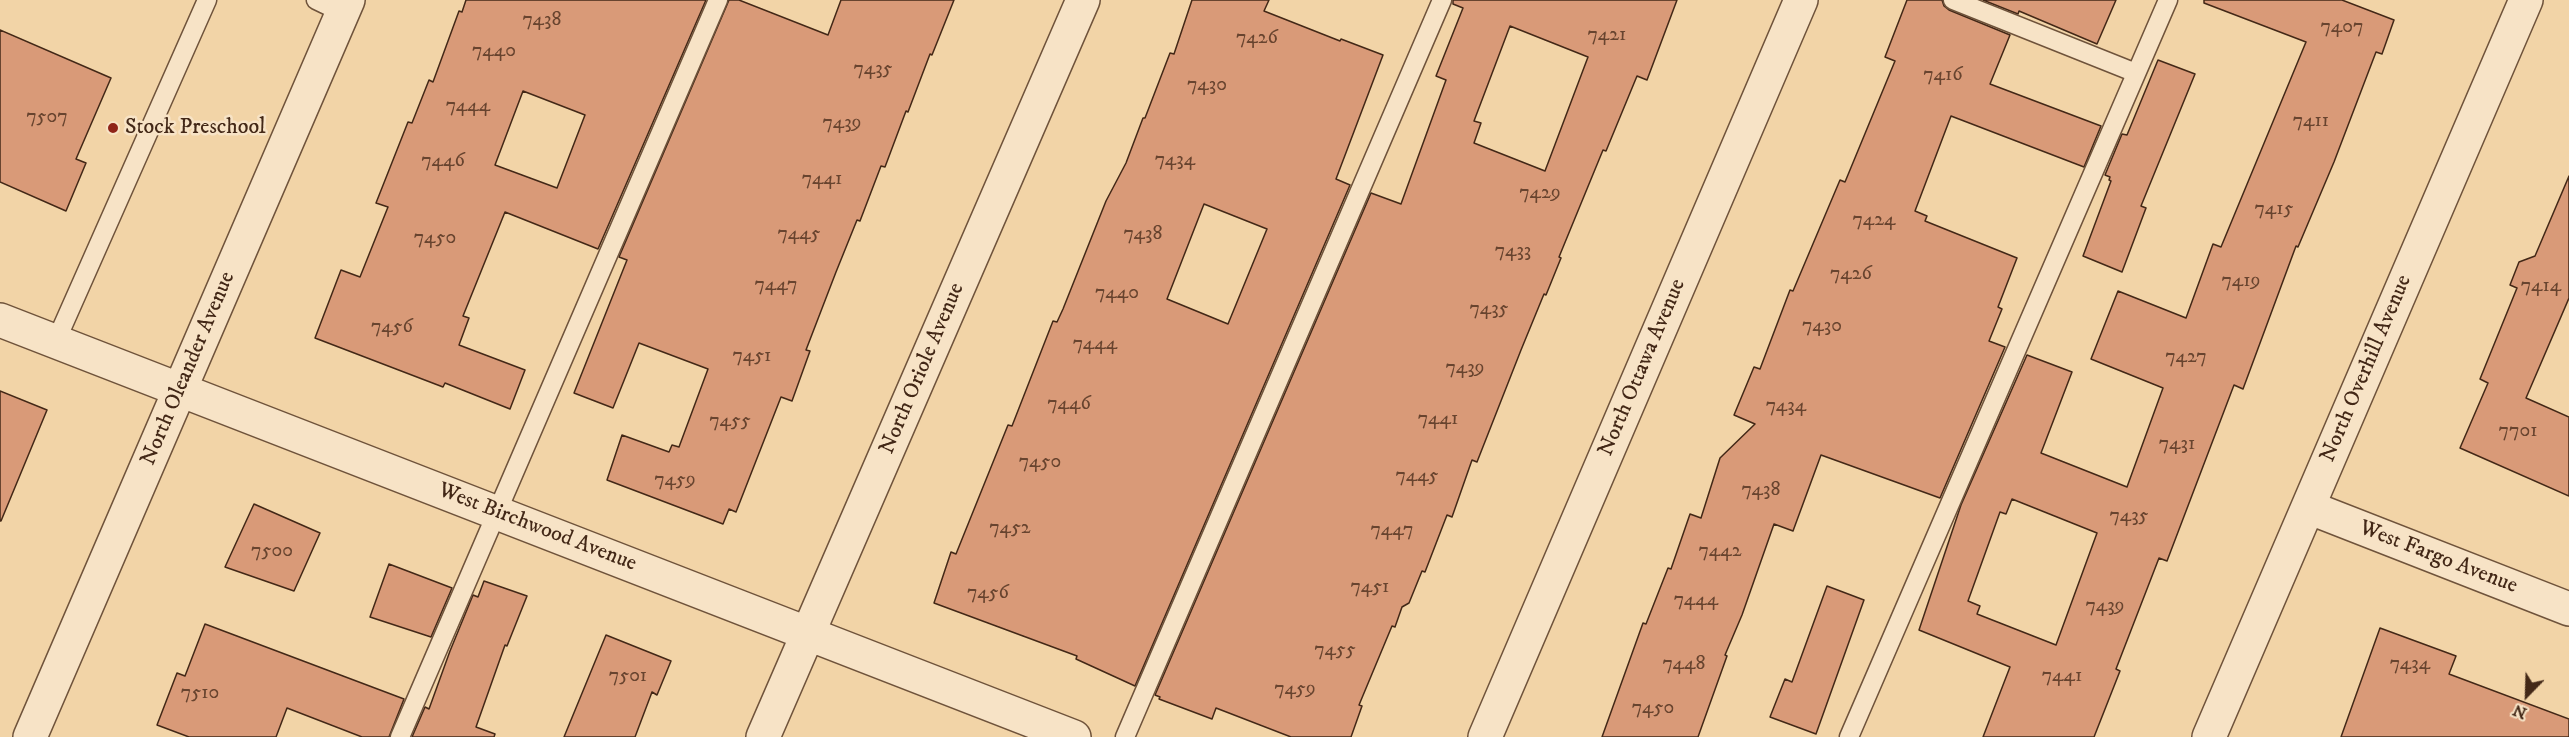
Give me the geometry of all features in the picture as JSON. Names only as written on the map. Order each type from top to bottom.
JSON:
[{"type":"street","name":"North Oriole Avenue","points":[[763,737],[1083,0]]},
{"type":"street","name":"North Ottawa Avenue","points":[[1485,737],[1801,0]]},
{"type":"street","name":"North Overhill Avenue","points":[[2209,737],[2526,0]]},
{"type":"street","name":"North Oleander Avenue","points":[[30,737],[180,389],[335,4]]},
{"type":"street","name":"West Birchwood Avenue","points":[[0,320],[1074,737]]},
{"type":"street","name":"West Fargo Avenue","points":[[2308,507],[2569,609]]},
{"type":"lane","points":[[56,341],[207,0]]},
{"type":"lane","points":[[400,737],[495,512],[718,0]]},
{"type":"lane","points":[[1125,737],[1442,0]]},
{"type":"lane","points":[[1953,0],[2136,73]]},
{"type":"lane","points":[[1849,737],[2168,0]]},
{"type":"building","points":[[466,0],[706,0],[598,249],[505,212],[463,316],[469,318],[459,345],[525,370],[510,409],[445,383],[443,387],[315,338],[341,270],[360,277],[388,207],[376,203],[408,122],[412,123],[429,80],[433,82],[459,11],[462,12]],"holes":[[[523,91],[585,115],[557,188],[495,165]]]},
{"type":"building","points":[[729,0],[739,0],[828,35],[841,0],[954,0],[908,112],[906,111],[885,167],[881,166],[860,221],[857,220],[806,350],[810,351],[792,401],[781,397],[736,512],[729,509],[723,524],[607,480],[622,435],[669,452],[672,445],[679,447],[708,369],[639,343],[613,408],[574,393],[627,260],[619,257]]},
{"type":"building","points":[[1192,0],[1269,0],[1264,11],[1383,55],[1336,179],[1350,185],[1135,686],[1076,659],[1077,656],[934,603],[951,552],[956,554],[1008,425],[1012,426],[1053,321],[1057,322],[1063,309],[1106,201],[1126,163],[1143,118],[1145,118],[1170,53],[1174,54]],"holes":[[[1204,204],[1267,229],[1228,324],[1167,299]]]},
{"type":"building","points":[[1453,0],[1677,0],[1647,80],[1637,76],[1606,151],[1603,150],[1477,462],[1472,460],[1452,517],[1447,515],[1425,572],[1422,571],[1409,603],[1402,607],[1395,627],[1392,626],[1359,705],[1362,706],[1351,737],[1291,737],[1216,708],[1212,719],[1159,699],[1160,697],[1155,695],[1371,193],[1401,204],[1446,80],[1436,76],[1463,8],[1453,4]],"holes":[[[1510,26],[1588,57],[1545,171],[1474,143],[1481,123],[1474,121]]]},
{"type":"building","points":[[1907,0],[1942,0],[1944,6],[1949,10],[2010,35],[1990,84],[2101,126],[2084,167],[1951,116],[1915,211],[1927,216],[1925,221],[2017,258],[1998,307],[2002,309],[1989,341],[2005,347],[1940,498],[1821,455],[1793,531],[1774,524],[1742,615],[1725,655],[1727,656],[1698,737],[1602,737],[1643,623],[1646,624],[1668,568],[1671,569],[1690,514],[1701,518],[1720,458],[1755,424],[1734,415],[1754,367],[1760,369],[1790,290],[1793,291],[1840,180],[1845,182],[1895,61],[1885,57]]},
{"type":"building","points":[[1983,0],[2116,0],[2097,44],[2019,11],[2018,14]]},
{"type":"building","points":[[2204,0],[2342,0],[2394,20],[2382,54],[2376,52],[2334,162],[2298,247],[2296,246],[2243,389],[2234,385],[2167,561],[2159,558],[2116,669],[2120,671],[2094,737],[1983,737],[2010,667],[1919,630],[1961,505],[2027,355],[2072,372],[2041,453],[2127,487],[2163,388],[2091,359],[2118,291],[2186,318],[2213,244],[2221,247],[2306,42],[2204,3]],"holes":[[[2012,499],[2097,533],[2056,645],[1977,614],[1980,606],[1968,601],[2000,512],[2006,514]]]},
{"type":"building","points":[[0,30],[111,78],[76,159],[86,163],[66,211],[0,182]]},
{"type":"building","points":[[2158,60],[2195,74],[2141,206],[2146,208],[2122,272],[2083,256],[2111,181],[2110,177],[2105,175],[2122,134],[2127,135]]},
{"type":"building","points":[[2569,176],[2569,298],[2526,398],[2569,417],[2569,496],[2460,448],[2488,383],[2480,379],[2517,288],[2510,285],[2519,262],[2535,256]]},
{"type":"building","points":[[0,391],[47,410],[1,521],[0,521]]},
{"type":"building","points":[[254,504],[320,533],[294,591],[225,567]]},
{"type":"building","points":[[389,564],[452,588],[431,637],[370,617]]},
{"type":"building","points":[[484,581],[527,596],[507,646],[505,645],[476,727],[495,734],[494,737],[412,737],[425,707],[429,709],[473,595],[478,597]]},
{"type":"building","points":[[1827,586],[1864,600],[1816,734],[1770,717],[1785,679],[1792,682]]},
{"type":"building","points":[[205,624],[404,699],[389,737],[362,737],[287,708],[276,737],[189,737],[157,725],[177,673],[185,676]]},
{"type":"building","points":[[2380,628],[2456,656],[2449,674],[2569,719],[2569,737],[2341,737]]},
{"type":"building","points":[[606,635],[671,661],[657,695],[652,692],[635,737],[564,737]]},
{"type":"place","name":"Stock Preschool","points":[[113,128]]}]
